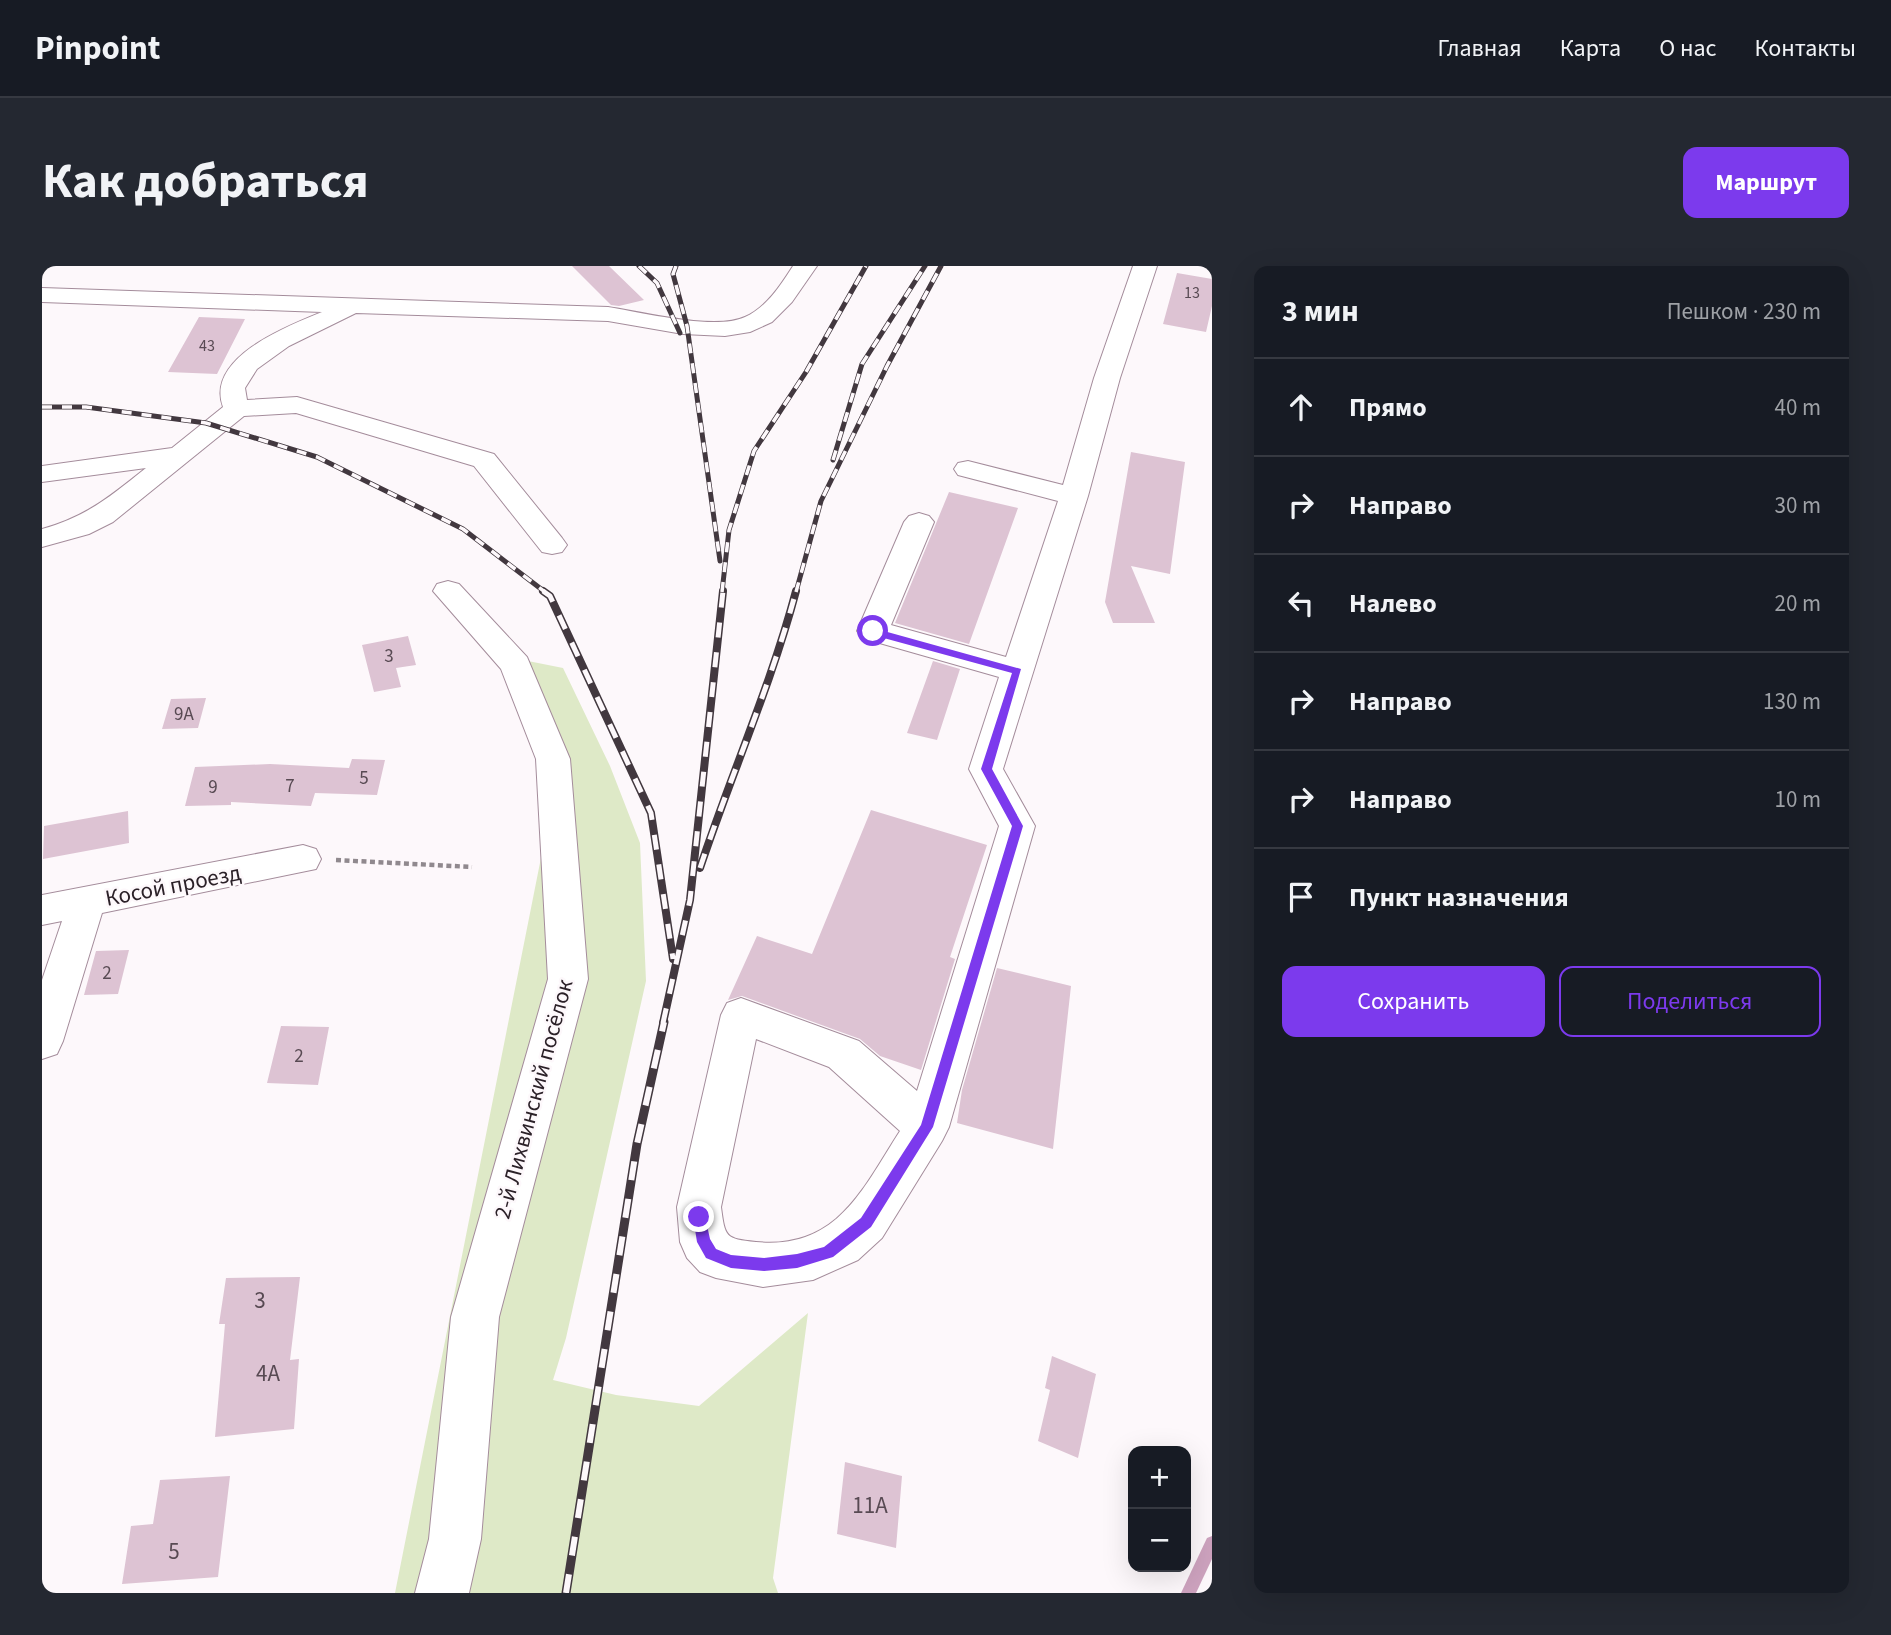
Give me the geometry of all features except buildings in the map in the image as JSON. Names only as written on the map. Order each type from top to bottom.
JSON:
[{"type":"street","points":[[42,295],[608,314],[687,326],[728,328],[754,323],[780,302],[805,266]]},
{"type":"street","points":[[927,1127],[844,1054],[741,1015],[699,1207],[705,1247],[711,1254],[726,1260],[764,1265],[797,1261],[828,1252],[866,1223],[927,1127],[1017,826],[986,769],[1074,496],[1107,378],[1145,266]]},
{"type":"street","points":[[237,409],[232,391],[234,382],[260,354],[296,330],[358,305]]},
{"type":"street","points":[[42,538],[79,528],[103,516],[237,409],[297,405],[484,460],[552,545]]},
{"type":"street","points":[[42,474],[180,454]]},
{"type":"street","points":[[968,469],[1074,496]]},
{"type":"street","points":[[919,522],[873,631],[1018,671]]},
{"type":"street","name":"2-й Лихвинский посёлок","points":[[442,1593],[454,1539],[475,1317],[568,979],[553,760],[516,665],[448,592]]},
{"type":"street","name":"Косой проезд","points":[[42,910],[303,859]]},
{"type":"street","points":[[42,1041],[87,902]]},
{"type":"path","points":[[303,859],[376,860],[472,867]]},
{"type":"green space","points":[[528,661],[563,668],[610,766],[640,843],[646,981],[566,1338],[553,1380],[616,1395],[699,1406],[808,1313],[773,1578],[778,1593],[395,1593],[563,747]]},
{"type":"waterway","points":[[1188,1593],[1212,1543]]},
{"type":"railway","points":[[639,266],[657,283],[680,333]]},
{"type":"railway","points":[[676,266],[673,274],[687,326],[720,561]]},
{"type":"railway","points":[[722,592],[729,530],[754,451],[806,372],[866,266]]},
{"type":"railway","points":[[833,460],[862,364],[925,266]]},
{"type":"railway","points":[[796,592],[821,501],[887,366],[941,266]]},
{"type":"railway","points":[[42,407],[86,407],[206,423],[317,457],[463,529],[545,592]]},
{"type":"railway","points":[[543,591],[550,596],[651,813],[673,959]]},
{"type":"railway","points":[[663,1023],[690,900],[723,591]]},
{"type":"railway","points":[[700,868],[775,661],[796,591]]},
{"type":"railway","points":[[566,1593],[637,1144],[664,1022]]},
{"type":"route","points":[[699,1217],[703,1242],[711,1254],[731,1261],[764,1265],[813,1258],[828,1252],[842,1244],[866,1223],[927,1127],[1017,826],[986,769],[1018,671],[873,631]]}]
